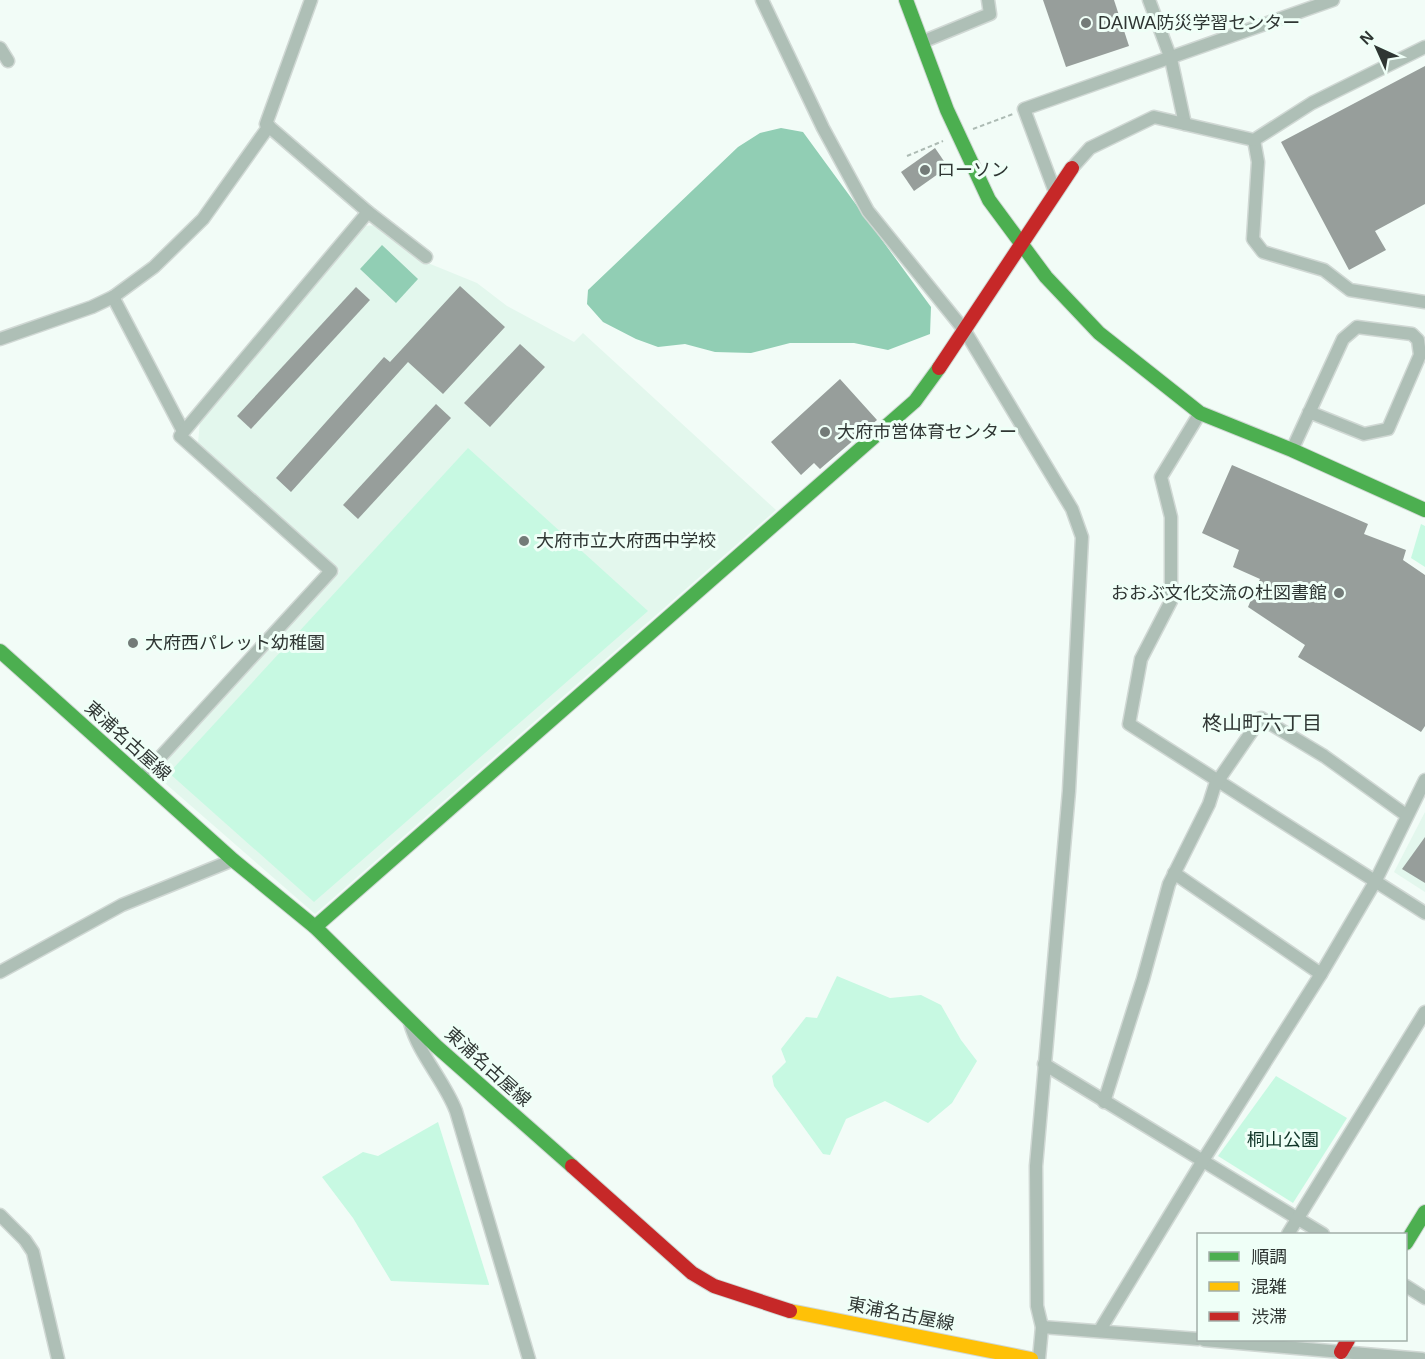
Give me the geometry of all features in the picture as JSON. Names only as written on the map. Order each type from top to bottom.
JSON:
[{"type":"street","points":[[311,0],[266,124],[368,212],[426,257]]},
{"type":"street","points":[[762,0],[823,128],[868,211],[965,331],[1072,509],[1082,537],[1069,791],[1036,1166],[1037,1306],[1042,1327],[1039,1359]]},
{"type":"street","points":[[906,0],[968,160],[989,200],[1046,277],[1099,333],[1200,413],[1292,450],[1425,510]]},
{"type":"street","points":[[922,42],[990,14],[988,0]]},
{"type":"street","points":[[1149,0],[1171,59],[1185,124]]},
{"type":"street","points":[[1055,192],[1024,110],[1333,0]]},
{"type":"street","points":[[315,927],[915,401],[1022,247],[1055,192],[1090,148],[1154,117],[1254,140],[1312,103],[1425,47]]},
{"type":"street","points":[[0,48],[8,61]]},
{"type":"street","points":[[0,339],[113,297],[154,267],[203,219],[269,126]]},
{"type":"street","points":[[1254,140],[1258,162],[1252,239],[1263,252],[1324,270],[1350,290],[1425,302]]},
{"type":"street","points":[[142,777],[332,571],[180,436],[368,212]]},
{"type":"street","points":[[113,297],[183,431]]},
{"type":"street","points":[[1292,450],[1309,412],[1349,331],[1357,327],[1412,334],[1418,340],[1420,355],[1388,429],[1364,434],[1309,412]]},
{"type":"street","points":[[1200,413],[1161,477],[1171,517],[1171,601],[1141,659],[1129,724],[1425,913]]},
{"type":"street","name":"東浦名古屋線","points":[[0,651],[233,860],[315,927],[410,1020],[676,1260],[714,1286],[782,1309],[1031,1359]]},
{"type":"street","points":[[1104,1102],[1143,979],[1169,884],[1209,804],[1217,782],[1261,718],[1324,756],[1406,815]]},
{"type":"street","points":[[1100,1330],[1202,1162],[1322,974],[1375,882],[1425,780]]},
{"type":"street","points":[[0,972],[122,905],[233,860]]},
{"type":"street","points":[[1174,873],[1322,974]]},
{"type":"street","points":[[1289,1233],[1425,1012]]},
{"type":"street","points":[[410,1020],[415,1041],[447,1088],[456,1111],[529,1359]]},
{"type":"street","points":[[1044,1064],[1321,1233]]},
{"type":"street","points":[[1407,1241],[1425,1212]]},
{"type":"street","points":[[0,1215],[25,1240],[33,1252],[58,1359]]},
{"type":"street","points":[[1407,1287],[1425,1298]]},
{"type":"street","points":[[1042,1327],[1197,1339]]},
{"type":"street","points":[[1242,1341],[1344,1346],[1422,1359]]},
{"type":"shaded area","points":[[781,128],[803,132],[931,307],[930,334],[888,350],[854,343],[790,343],[751,353],[715,352],[685,344],[658,347],[636,339],[603,322],[587,304],[588,290],[738,147],[760,133]]},
{"type":"shaded area","name":"大府市立大府西中学校","points":[[377,225],[423,261],[477,283],[507,306],[574,342],[583,333],[776,510],[315,914],[158,777],[158,770],[340,571],[198,443],[200,421],[364,226]]},
{"type":"shaded area","points":[[382,245],[418,279],[396,303],[360,269]]},
{"type":"shaded area","points":[[1425,812],[1425,892],[1394,872]]},
{"type":"green space","points":[[468,448],[648,611],[314,902],[169,773]]},
{"type":"green space","points":[[1421,524],[1425,526],[1425,567],[1411,558]]},
{"type":"green space","points":[[837,976],[890,998],[921,995],[941,1005],[961,1040],[977,1061],[952,1103],[928,1123],[885,1101],[846,1119],[830,1155],[823,1154],[774,1086],[772,1076],[786,1062],[781,1049],[806,1017],[817,1018]]},
{"type":"green space","name":"桐山公園","points":[[1276,1076],[1347,1118],[1293,1203],[1218,1156]]},
{"type":"green space","points":[[438,1122],[489,1285],[391,1281],[353,1218],[322,1177],[363,1152],[378,1156]]},
{"type":"building","name":"DAIWA防災学習センター","points":[[1043,0],[1114,0],[1129,46],[1066,67]]},
{"type":"building","points":[[1425,66],[1425,204],[1375,231],[1386,250],[1349,270],[1281,142]]},
{"type":"building","name":"ローソン","points":[[935,148],[948,167],[914,191],[901,172]]},
{"type":"building","points":[[460,286],[505,327],[443,394],[408,362],[291,492],[276,478],[384,357],[390,362]]},
{"type":"building","points":[[356,287],[370,300],[251,429],[237,416]]},
{"type":"building","points":[[520,344],[545,367],[490,427],[464,403]]},
{"type":"building","name":"大府市営体育センター","points":[[840,379],[877,420],[820,469],[814,463],[801,475],[771,442]]},
{"type":"building","points":[[436,404],[451,418],[358,519],[343,505]]},
{"type":"building","name":"おおぶ文化交流の杜図書館","points":[[1232,465],[1368,524],[1364,534],[1406,550],[1403,560],[1425,575],[1425,726],[1421,732],[1298,657],[1305,645],[1248,607],[1260,579],[1233,567],[1239,550],[1202,533]]},
{"type":"building","points":[[1425,837],[1425,883],[1402,869]]},
{"type":"traffic: fast","points":[[906,0],[947,110],[989,200],[1046,277],[1099,333],[1200,413],[1292,450],[1425,510]]},
{"type":"traffic: fast","points":[[315,927],[915,401],[939,368]]},
{"type":"traffic: fast","points":[[0,651],[233,860],[315,927],[436,1046],[572,1166]]},
{"type":"traffic: fast","points":[[1407,1241],[1425,1212]]},
{"type":"traffic: slow","points":[[790,1311],[1031,1359]]},
{"type":"traffic: jam","points":[[939,368],[1072,168]]},
{"type":"traffic: jam","points":[[572,1166],[692,1273],[714,1286],[790,1311]]},
{"type":"traffic: jam","points":[[1341,1352],[1347,1341]]},
{"type":"place","name":"DAIWA防災学習センター","points":[[1086,23]]},
{"type":"place","name":"ローソン","points":[[925,170]]},
{"type":"place","name":"大府市営体育センター","points":[[825,432]]},
{"type":"place","name":"大府市立大府西中学校","points":[[524,541]]},
{"type":"place","name":"おおぶ文化交流の杜図書館","points":[[1339,593]]},
{"type":"place","name":"大府西パレット幼稚園","points":[[133,643]]},
{"type":"district","name":"柊山町六丁目","points":[[1262,723]]}]
